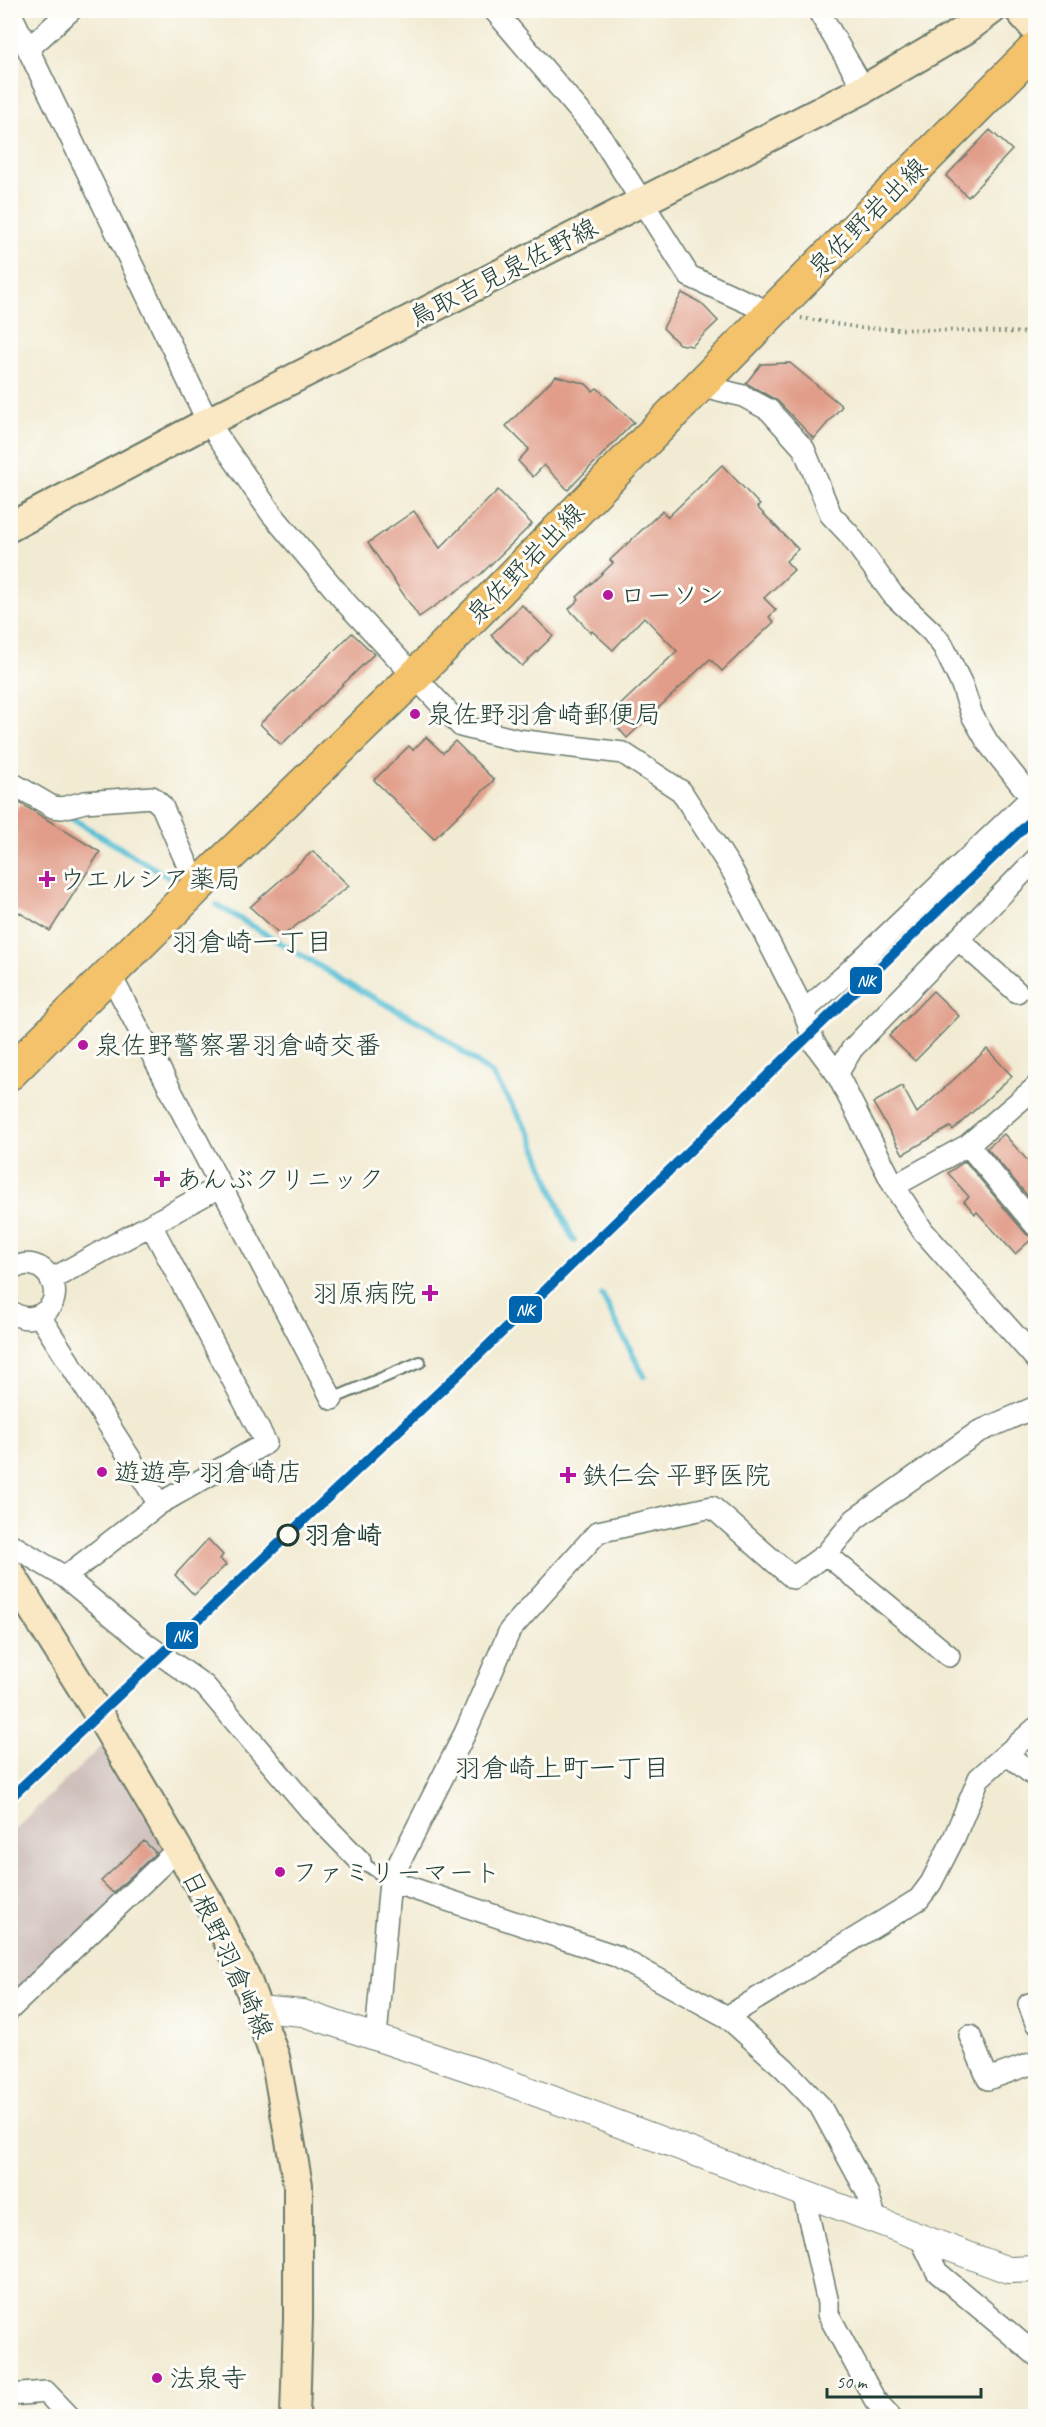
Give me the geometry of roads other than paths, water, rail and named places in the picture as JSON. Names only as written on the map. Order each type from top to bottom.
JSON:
[{"type":"main road","name":"鳥取吉見泉佐野線","points":[[10,527],[208,422],[864,88],[965,30],[992,10]]},
{"type":"main road","points":[[1019,10],[1035,30]]},
{"type":"main road","name":"泉佐野岩出線","points":[[10,1073],[197,887],[414,677],[1035,48]]},
{"type":"main road","name":"日根野羽倉崎線","points":[[10,1573],[210,1904],[246,1978],[275,2057],[298,2185],[295,2416]]},
{"type":"street","points":[[28,49],[71,10]]},
{"type":"street","points":[[494,10],[600,135],[689,276],[771,313]]},
{"type":"street","points":[[818,10],[864,88]]},
{"type":"street","points":[[15,17],[28,49],[208,422],[271,513],[347,604],[461,726],[517,740],[623,753],[681,791],[733,872],[804,1011],[814,1043],[837,1074],[894,1186],[923,1231],[1035,1359]]},
{"type":"street","points":[[700,385],[743,396],[769,410],[804,449],[831,515],[849,534],[893,595],[944,646],[962,685],[972,715],[988,743],[1033,795],[844,976],[804,1011]]},
{"type":"street","points":[[10,782],[53,807],[62,808],[85,801],[152,797],[162,806],[197,887]]},
{"type":"street","points":[[837,1074],[852,1049],[1035,859]]},
{"type":"street","points":[[958,939],[1017,992]]},
{"type":"street","points":[[110,974],[332,1399]]},
{"type":"street","points":[[894,1186],[968,1146],[1035,1088]]},
{"type":"street","points":[[968,1146],[1035,1226]]},
{"type":"street","points":[[52,1279],[221,1186]]},
{"type":"street","points":[[65,1577],[159,1504],[266,1443],[151,1225]]},
{"type":"street","points":[[10,1271],[21,1265],[30,1264],[47,1272],[52,1279],[54,1296],[46,1311],[39,1316],[22,1317],[10,1311]]},
{"type":"street","points":[[39,1316],[159,1504]]},
{"type":"street","points":[[376,2037],[390,1881],[465,1733],[510,1630],[598,1532],[712,1507],[793,1578],[826,1554],[855,1519],[864,1512],[978,1432],[1035,1407]]},
{"type":"street","points":[[10,1544],[65,1577],[146,1644],[205,1686],[313,1813],[360,1861]]},
{"type":"street","points":[[826,1554],[949,1656]]},
{"type":"street","points":[[727,2017],[919,1899],[931,1883],[954,1838],[980,1778],[1008,1755],[1035,1728]]},
{"type":"street","points":[[1008,1755],[1035,1777]]},
{"type":"street","points":[[10,2009],[178,1849]]},
{"type":"street","points":[[390,1881],[616,1956],[727,2017],[784,2068],[820,2106],[868,2194],[876,2220]]},
{"type":"street","points":[[258,2009],[303,2013],[376,2037],[488,2075],[1008,2271],[1035,2269]]},
{"type":"street","points":[[970,2036],[988,2079],[1035,2062]]},
{"type":"street","points":[[803,2192],[828,2303],[828,2314],[875,2400],[890,2416]]},
{"type":"street","points":[[921,2237],[938,2271],[1035,2355]]},
{"type":"street","points":[[10,2395],[46,2392],[69,2416]]},
{"type":"lane","points":[[332,1399],[420,1362]]},
{"type":"lane","points":[[360,1861],[390,1881]]},
{"type":"waterway","points":[[71,818],[178,883]]},
{"type":"waterway","points":[[217,905],[361,991],[429,1027],[492,1074],[531,1135],[574,1241]]},
{"type":"waterway","points":[[602,1295],[644,1376]]},
{"type":"place","name":"ローソン","points":[[608,595]]},
{"type":"place","name":"泉佐野羽倉崎郵便局","points":[[415,714]]},
{"type":"place","name":"ウエルシア薬局","points":[[47,879]]},
{"type":"place","name":"泉佐野警察署羽倉崎交番","points":[[83,1045]]},
{"type":"place","name":"あんぶクリニック","points":[[162,1179]]},
{"type":"place","name":"羽原病院","points":[[430,1293]]},
{"type":"place","name":"遊遊亭 羽倉崎店","points":[[102,1472]]},
{"type":"place","name":"鉄仁会 平野医院","points":[[568,1475]]},
{"type":"place","name":"羽倉崎","points":[[288,1535]]},
{"type":"place","name":"ファミリーマート","points":[[280,1872]]},
{"type":"place","name":"法泉寺","points":[[157,2378]]},
{"type":"district","name":"羽倉崎一丁目","points":[[252,942]]},
{"type":"district","name":"羽倉崎上町一丁目","points":[[562,1768]]}]
